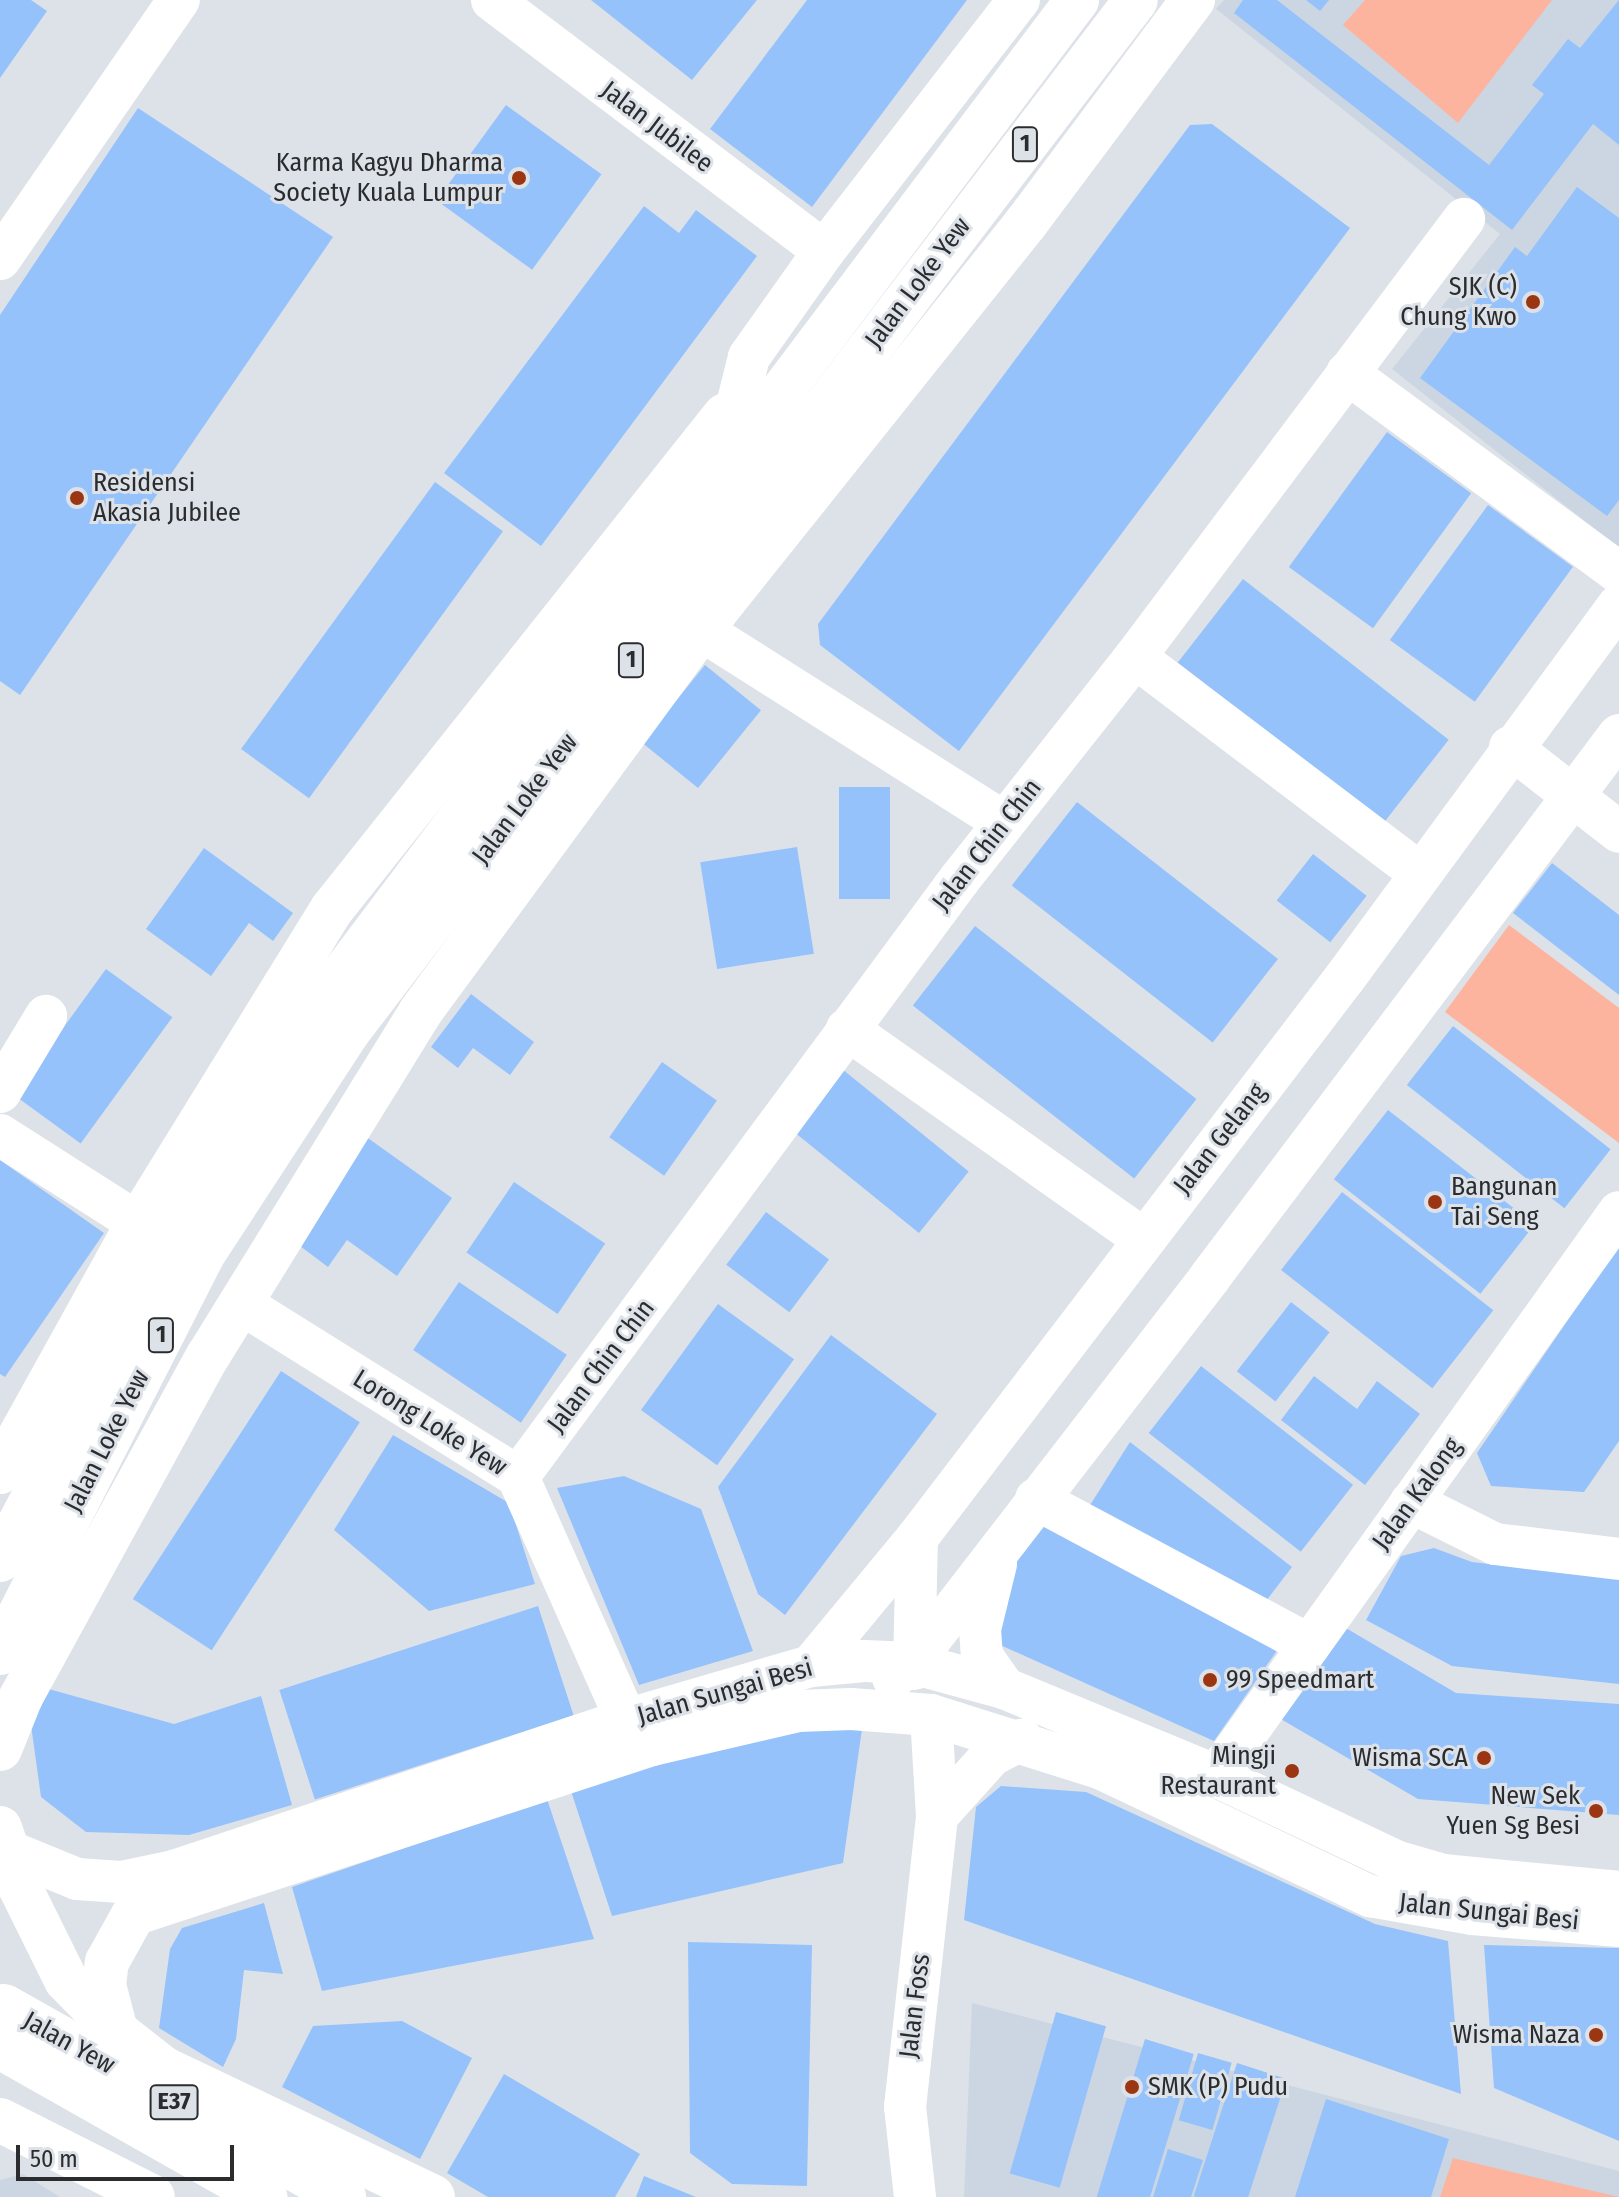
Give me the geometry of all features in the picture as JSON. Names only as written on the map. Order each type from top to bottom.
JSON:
[{"type":"main road","name":"Jalan Loke Yew","points":[[0,1653],[202,1256],[333,1020],[845,305],[1077,0]]},
{"type":"main road","name":"Jalan Loke Yew","points":[[0,1560],[178,1224],[333,1020],[914,289],[1136,0]]},
{"type":"main road","points":[[0,1749],[21,1697],[240,1303],[421,1011],[701,630],[811,488],[1026,223],[1193,0]]},
{"type":"main road","points":[[811,488],[875,382],[914,289]]},
{"type":"main road","points":[[132,1499],[102,1514],[54,1510],[18,1479],[8,1457],[138,1223],[332,909],[739,397],[797,336],[845,305]]},
{"type":"main road","points":[[5,1840],[20,1887],[66,1980],[116,2031],[163,2068],[433,2197]]},
{"type":"main road","points":[[116,2031],[104,1985],[107,1962],[133,1915]]},
{"type":"main road","name":"Jalan Yew","points":[[2,2026],[265,2197]]},
{"type":"main road","name":"Jalan Yew","points":[[2,2026],[344,2197]]},
{"type":"main road","points":[[0,2120],[153,2197]]},
{"type":"street","points":[[0,259],[179,0]]},
{"type":"street","name":"Jalan Jubilee","points":[[492,0],[824,251]]},
{"type":"street","points":[[739,397],[749,357],[824,251],[1019,0]]},
{"type":"street","name":"Jalan Chin Chin","points":[[518,1477],[847,1029],[1003,822],[1135,657],[1464,219]]},
{"type":"street","points":[[1347,373],[1619,573]]},
{"type":"street","name":"Jalan Gelang","points":[[811,1666],[917,1538],[1421,874],[1510,747],[1619,605]]},
{"type":"street","points":[[701,630],[1003,822]]},
{"type":"street","points":[[1135,657],[1421,874]]},
{"type":"street","points":[[773,1717],[796,1702],[886,1683],[912,1663],[1619,735]]},
{"type":"street","points":[[1510,747],[1619,832]]},
{"type":"street","points":[[0,1092],[46,1016]]},
{"type":"street","points":[[847,1029],[1144,1239]]},
{"type":"street","points":[[0,1135],[138,1223]]},
{"type":"street","name":"Jalan Kalong","points":[[1216,1776],[1619,1212]]},
{"type":"street","name":"Lorong Loke Yew","points":[[240,1303],[518,1477],[626,1720]]},
{"type":"street","points":[[1036,1499],[1309,1645]]},
{"type":"street","points":[[1411,1502],[1495,1544],[1619,1559]]},
{"type":"street","points":[[917,1538],[912,1663],[933,1699],[1022,1740]]},
{"type":"street","points":[[1004,1539],[980,1629],[982,1656],[1004,1688]]},
{"type":"street","name":"Jalan Sungai Besi","points":[[5,1840],[77,1879],[121,1882],[174,1871],[626,1720],[811,1666],[912,1663],[1004,1688],[1216,1776],[1398,1862],[1443,1875],[1609,1908]]},
{"type":"street","name":"Jalan Sungai Besi","points":[[133,1915],[652,1745],[773,1717],[851,1709],[931,1715],[1022,1740],[1209,1816],[1370,1896],[1461,1913],[1609,1908]]},
{"type":"street","name":"Jalan Foss","points":[[915,2197],[905,2107],[937,1816],[931,1715]]},
{"type":"street","points":[[937,1816],[992,1755],[1022,1740]]},
{"type":"shaded area","name":"SJK (C) Chung Kwo","points":[[1224,0],[1619,0],[1619,548],[1392,369],[1500,234],[1216,9]]},
{"type":"shaded area","points":[[1365,0],[1552,0],[1458,123],[1343,25]]},
{"type":"shaded area","points":[[1509,925],[1619,1008],[1619,1143],[1445,1012]]},
{"type":"shaded area","name":"SMK (P) Pudu","points":[[972,2003],[1619,2171],[1619,2197],[964,2197]]},
{"type":"shaded area","points":[[1453,2158],[1619,2197],[1440,2197]]},
{"type":"shaded area","points":[[23,2174],[60,2197],[0,2197],[0,2180]]},
{"type":"building","points":[[0,0],[31,0],[47,11],[0,78]]},
{"type":"building","points":[[591,0],[757,0],[692,80]]},
{"type":"building","points":[[807,0],[967,0],[812,207],[710,129]]},
{"type":"building","points":[[1243,0],[1277,0],[1489,165],[1544,94],[1532,85],[1568,39],[1580,48],[1619,0],[1619,145],[1593,124],[1512,230],[1234,13]]},
{"type":"building","points":[[1306,0],[1329,0],[1320,11]]},
{"type":"building","points":[[506,105],[601,174],[532,270],[437,200]]},
{"type":"building","name":"Residensi Akasia Jubilee","points":[[138,108],[333,237],[20,695],[0,681],[0,315]]},
{"type":"building","points":[[1212,124],[1350,228],[959,751],[820,645],[818,624],[1190,125]]},
{"type":"building","points":[[1577,187],[1619,218],[1619,500],[1607,516],[1420,378],[1515,247],[1527,256]]},
{"type":"building","points":[[644,206],[679,233],[696,210],[757,256],[541,546],[444,473]]},
{"type":"building","points":[[1387,432],[1471,493],[1373,628],[1289,567]]},
{"type":"building","points":[[435,482],[503,531],[309,798],[241,749]]},
{"type":"building","points":[[1488,505],[1573,567],[1475,702],[1390,640]]},
{"type":"building","points":[[1243,579],[1449,740],[1383,823],[1178,663]]},
{"type":"building","points":[[705,665],[761,710],[698,788],[642,743]]},
{"type":"building","points":[[839,787],[890,787],[890,899],[839,899]]},
{"type":"building","points":[[1077,802],[1278,959],[1213,1043],[1012,886]]},
{"type":"building","points":[[797,847],[814,954],[717,969],[700,862]]},
{"type":"building","points":[[204,848],[293,913],[273,941],[249,923],[211,976],[146,929]]},
{"type":"building","points":[[1313,854],[1367,896],[1330,942],[1277,900]]},
{"type":"building","points":[[1552,863],[1619,915],[1619,995],[1513,913]]},
{"type":"building","points":[[975,926],[1196,1099],[1134,1179],[913,1006]]},
{"type":"building","points":[[106,969],[172,1017],[81,1143],[14,1095]]},
{"type":"building","points":[[471,994],[534,1042],[510,1075],[473,1048],[458,1068],[431,1047]]},
{"type":"building","points":[[1453,1026],[1611,1149],[1564,1208],[1407,1085]]},
{"type":"building","points":[[662,1062],[717,1100],[664,1176],[609,1137]]},
{"type":"building","points":[[842,1069],[969,1172],[919,1233],[792,1130]]},
{"type":"building","name":"Bangunan Tai Seng","points":[[1388,1110],[1535,1225],[1480,1294],[1334,1179]]},
{"type":"building","points":[[365,1136],[452,1198],[397,1276],[347,1240],[328,1267],[292,1240]]},
{"type":"building","points":[[0,1160],[104,1233],[5,1377],[0,1374]]},
{"type":"building","points":[[514,1182],[605,1244],[558,1314],[466,1252]]},
{"type":"building","points":[[1342,1192],[1493,1310],[1432,1388],[1281,1270]]},
{"type":"building","points":[[766,1212],[829,1260],[789,1312],[726,1265]]},
{"type":"building","points":[[1619,1245],[1619,1441],[1584,1492],[1491,1486],[1477,1453]]},
{"type":"building","points":[[459,1282],[567,1355],[521,1423],[413,1350]]},
{"type":"building","points":[[1291,1302],[1330,1332],[1275,1402],[1237,1371]]},
{"type":"building","points":[[718,1304],[794,1359],[717,1465],[641,1410]]},
{"type":"building","points":[[831,1335],[937,1414],[785,1615],[758,1594],[718,1487]]},
{"type":"building","points":[[1201,1366],[1353,1485],[1301,1552],[1149,1433]]},
{"type":"building","points":[[281,1371],[360,1422],[212,1650],[133,1599]]},
{"type":"building","points":[[1314,1376],[1357,1409],[1377,1381],[1420,1414],[1365,1485],[1281,1420]]},
{"type":"building","points":[[393,1435],[509,1503],[535,1584],[429,1611],[334,1530]]},
{"type":"building","points":[[1130,1442],[1292,1567],[1263,1605],[1085,1513]]},
{"type":"building","points":[[624,1476],[701,1509],[753,1651],[639,1685],[557,1488]]},
{"type":"building","points":[[1047,1518],[1283,1642],[1214,1741],[998,1644],[1012,1566]]},
{"type":"building","points":[[1434,1548],[1472,1562],[1619,1579],[1619,1684],[1452,1666],[1366,1620],[1401,1556]]},
{"type":"building","points":[[538,1606],[574,1715],[315,1799],[279,1690]]},
{"type":"building","name":"Wisma SCA","points":[[1334,1621],[1456,1693],[1619,1704],[1619,1815],[1418,1799],[1279,1718]]},
{"type":"building","points":[[38,1686],[174,1724],[261,1696],[292,1805],[189,1835],[86,1832],[41,1797],[31,1725]]},
{"type":"building","points":[[862,1729],[843,1863],[612,1916],[568,1782],[752,1732]]},
{"type":"building","points":[[1001,1786],[1086,1792],[1375,1924],[1448,1941],[1461,2094],[964,1920],[976,1807]]},
{"type":"building","points":[[547,1799],[594,1939],[322,1991],[292,1887]]},
{"type":"building","points":[[264,1903],[283,1974],[244,1970],[236,2039],[223,2067],[159,2028],[170,1949],[182,1928]]},
{"type":"building","points":[[688,1942],[812,1945],[807,2186],[732,2184],[690,2153]]},
{"type":"building","points":[[1484,1945],[1619,1948],[1619,2141],[1494,2088]]},
{"type":"building","points":[[1056,2012],[1106,2026],[1060,2188],[1010,2173]]},
{"type":"building","points":[[402,2021],[472,2058],[420,2159],[282,2087],[313,2026]]},
{"type":"building","points":[[1145,2039],[1194,2054],[1150,2197],[1097,2197]]},
{"type":"building","points":[[1198,2053],[1232,2063],[1212,2130],[1179,2120]]},
{"type":"building","points":[[1237,2063],[1286,2079],[1248,2197],[1194,2196]]},
{"type":"building","points":[[504,2074],[640,2154],[615,2197],[488,2197],[447,2173]]},
{"type":"building","points":[[1326,2099],[1449,2139],[1431,2197],[1295,2197]]},
{"type":"building","points":[[1168,2149],[1203,2160],[1191,2197],[1153,2197]]},
{"type":"building","points":[[644,2176],[696,2197],[636,2197]]},
{"type":"place","name":"Karma Kagyu Dharma Society Kuala Lumpur","points":[[519,178]]},
{"type":"place","name":"SJK (C) Chung Kwo","points":[[1533,302]]},
{"type":"place","name":"Residensi Akasia Jubilee","points":[[77,498]]},
{"type":"place","name":"Bangunan Tai Seng","points":[[1435,1202]]},
{"type":"place","name":"99 Speedmart","points":[[1210,1680]]},
{"type":"place","name":"Wisma SCA","points":[[1484,1758]]},
{"type":"place","name":"Mingji Restaurant","points":[[1292,1771]]},
{"type":"place","name":"New Sek Yuen Sg Besi","points":[[1596,1811]]},
{"type":"place","name":"Wisma Naza","points":[[1596,2035]]},
{"type":"place","name":"SMK (P) Pudu","points":[[1132,2087]]}]
